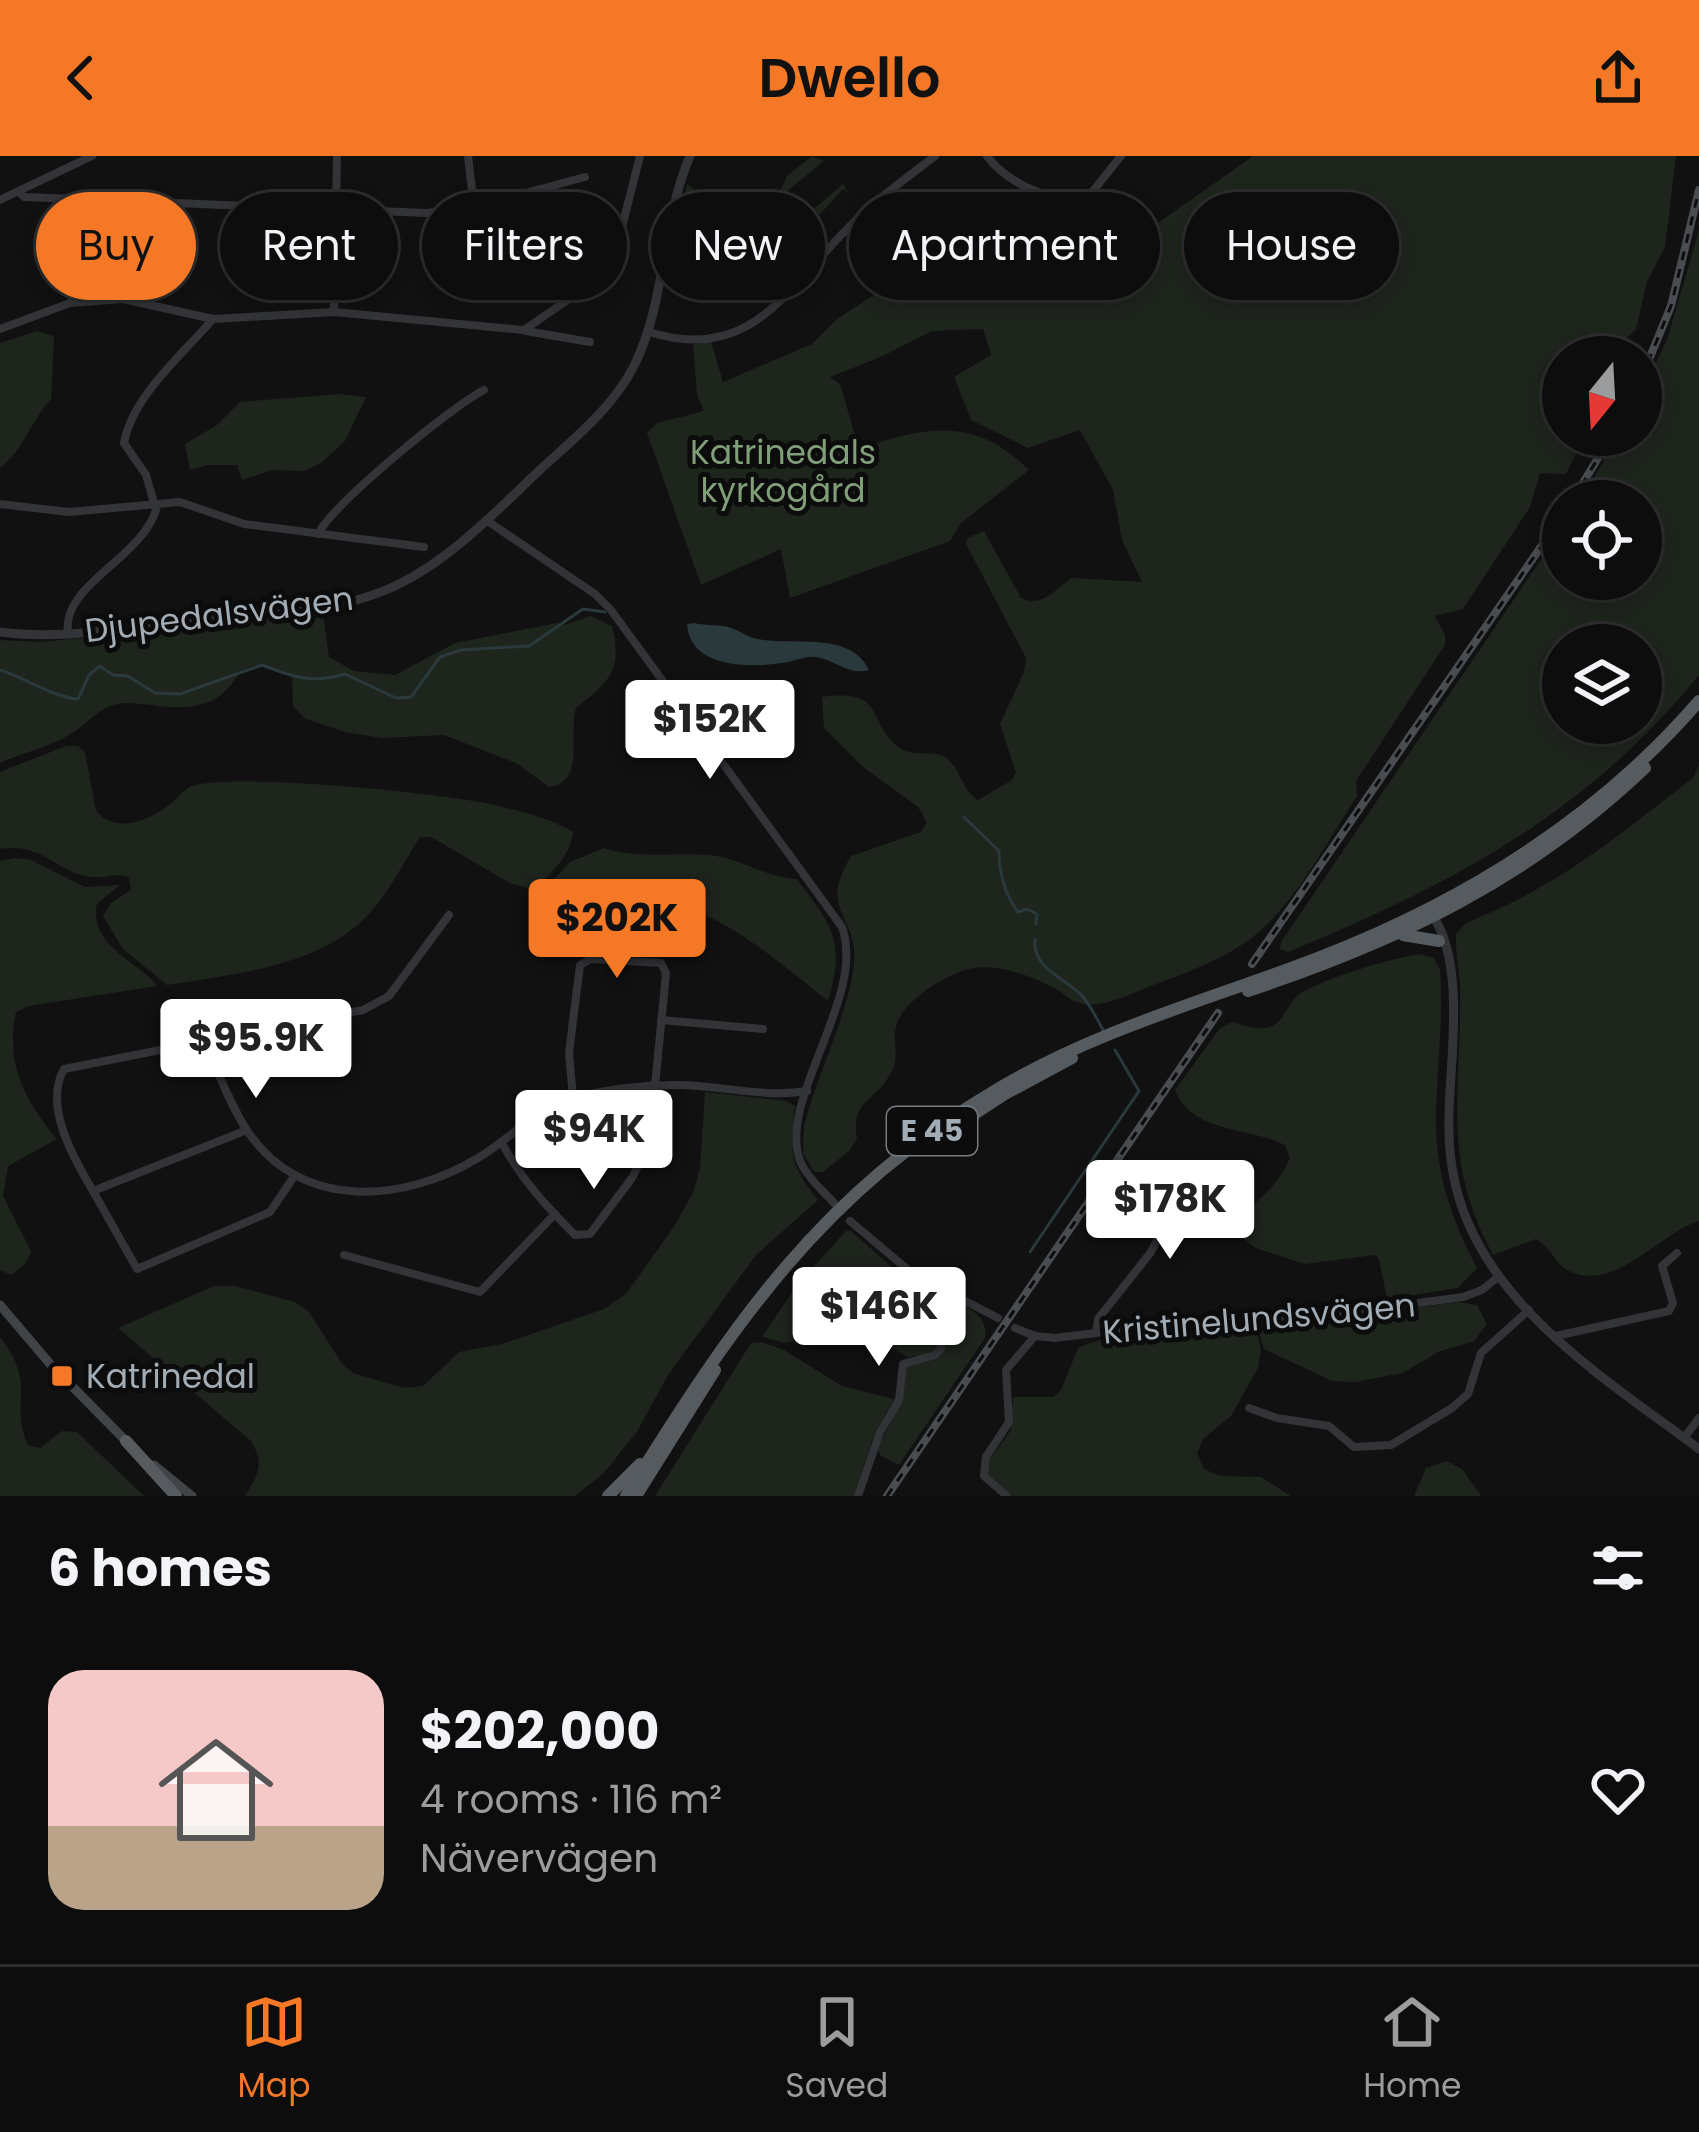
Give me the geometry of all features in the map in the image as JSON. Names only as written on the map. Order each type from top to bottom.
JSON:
[{"type":"highway","name":"E 45","points":[[636,1496],[715,1369],[795,1266],[865,1196],[945,1132],[1078,1055],[1395,936],[1574,819],[1651,753],[1699,701]]},
{"type":"highway","name":"E 45","points":[[626,1496],[707,1366],[758,1297],[859,1190],[940,1125],[1106,1034],[1316,959],[1499,883],[1580,826],[1699,713]]},
{"type":"highway","points":[[1395,936],[1423,936],[1441,943]]},
{"type":"highway","points":[[126,1441],[176,1496]]},
{"type":"highway","points":[[608,1496],[657,1446]]},
{"type":"main road","points":[[0,1306],[126,1441],[192,1496]]},
{"type":"street","points":[[60,156],[67,168]]},
{"type":"street","points":[[0,200],[92,156]]},
{"type":"street","points":[[337,156],[337,192]]},
{"type":"street","points":[[468,156],[472,192]]},
{"type":"street","points":[[524,330],[610,270],[640,156]]},
{"type":"street","name":"Djupedalsvägen","points":[[0,632],[68,633],[294,610],[359,599],[422,570],[486,520],[610,403],[633,368],[649,332],[674,203],[690,156]]},
{"type":"street","points":[[649,332],[672,339],[705,340],[764,318],[857,219],[934,156]]},
{"type":"street","points":[[987,156],[1022,185],[1079,201],[1121,156]]},
{"type":"street","points":[[531,192],[585,177]]},
{"type":"street","points":[[19,192],[24,197],[220,207]]},
{"type":"street","points":[[0,329],[70,303],[105,299],[135,300],[213,319],[334,312],[524,330],[590,342]]},
{"type":"street","points":[[334,300],[334,312]]},
{"type":"street","points":[[68,633],[66,620],[73,605],[110,565],[142,540],[153,519],[156,502],[146,475],[124,442],[126,428],[213,319]]},
{"type":"street","points":[[318,534],[329,517],[392,461],[484,390]]},
{"type":"street","points":[[0,504],[52,513],[156,502],[190,504],[244,524],[424,548]]},
{"type":"street","points":[[486,520],[611,610],[842,927],[848,953],[844,981],[799,1126],[799,1156],[835,1204]]},
{"type":"street","points":[[1431,914],[1442,929],[1452,1001],[1451,1166],[1468,1223],[1498,1277],[1529,1310],[1699,1449]]},
{"type":"street","points":[[295,1175],[270,1212],[137,1268],[63,1138],[62,1072],[68,1067],[341,1016],[380,1003],[398,986],[425,942],[449,915]]},
{"type":"street","points":[[502,1143],[514,1166],[575,1235],[590,1234],[639,1166],[655,1086],[666,973],[661,962],[584,962],[577,970],[569,1053],[573,1098]]},
{"type":"street","points":[[661,1020],[763,1029]]},
{"type":"street","points":[[204,1041],[247,1130],[274,1161],[295,1175],[345,1191],[391,1192],[439,1179],[502,1143],[533,1117],[573,1098],[655,1086],[781,1096],[807,1091]]},
{"type":"street","points":[[93,1191],[247,1130]]},
{"type":"street","points":[[1096,1333],[1098,1319],[1151,1252],[1181,1193],[1202,1183],[1229,1186]]},
{"type":"street","points":[[344,1255],[480,1292],[555,1214]]},
{"type":"street","points":[[850,1221],[920,1278],[998,1318]]},
{"type":"street","points":[[1556,1336],[1669,1311],[1673,1303],[1662,1266],[1677,1252]]},
{"type":"street","name":"Kristinelundsvägen","points":[[1015,1328],[1035,1336],[1185,1322],[1269,1323],[1472,1295],[1498,1277]]},
{"type":"street","points":[[858,1496],[876,1440],[899,1400],[902,1364],[935,1355],[940,1349],[941,1340],[914,1299],[920,1278]]},
{"type":"street","points":[[1249,1408],[1277,1418],[1329,1426],[1354,1447],[1391,1445],[1464,1399],[1481,1352],[1529,1310]]},
{"type":"street","points":[[1007,1496],[984,1476],[983,1463],[1009,1422],[1006,1370],[1035,1336]]},
{"type":"street","points":[[1684,1438],[1699,1418]]},
{"type":"green space","points":[[812,156],[824,161],[786,192],[779,192],[787,176]]},
{"type":"green space","name":"Katrinedals kyrkogård","points":[[1253,156],[1676,156],[1665,247],[1647,282],[1636,329],[1629,336],[1542,336],[1542,456],[1575,456],[1566,474],[1540,473],[1530,507],[1463,609],[1435,616],[1445,645],[1356,781],[1357,796],[1283,907],[1230,952],[1103,1003],[1075,1002],[1039,981],[1001,969],[977,968],[946,978],[914,1000],[899,1018],[894,1065],[857,1116],[857,1139],[849,1151],[823,1172],[814,1172],[803,1153],[804,1126],[846,1002],[854,963],[854,946],[838,902],[842,875],[851,856],[921,832],[927,822],[918,807],[863,767],[824,728],[822,697],[843,696],[866,703],[900,748],[944,757],[978,800],[1016,773],[1000,724],[1026,658],[967,538],[984,531],[1021,598],[1042,599],[1072,578],[1142,582],[1122,540],[1113,490],[1080,430],[1028,448],[971,420],[954,377],[991,355],[983,329],[932,331],[830,377],[840,384],[859,449],[906,435],[949,431],[989,441],[1029,470],[961,523],[950,541],[790,598],[781,549],[701,585],[647,433],[657,423],[704,411],[697,395],[693,345],[710,338],[723,382],[812,344],[837,319],[866,300],[1160,300],[1160,222],[1184,205],[1184,300],[1399,300],[1399,192],[1202,192]]},
{"type":"green space","points":[[843,184],[848,193],[843,189],[825,209],[825,199]]},
{"type":"green space","points":[[1699,230],[1699,675],[1662,717],[1662,624],[1542,624],[1542,744],[1635,744],[1562,806],[1460,872],[1348,927],[1288,952],[1280,949],[1542,558],[1542,600],[1662,600],[1662,480],[1592,480],[1607,456],[1662,456],[1662,350]]},
{"type":"green space","points":[[37,331],[54,336],[51,399],[0,468],[0,343]]},
{"type":"green space","points":[[339,394],[366,397],[345,441],[321,463],[304,471],[272,470],[242,480],[237,465],[190,470],[185,444],[217,425],[240,402]]},
{"type":"green space","points":[[323,614],[329,657],[354,671],[395,675],[455,643],[591,616],[612,626],[616,654],[605,682],[576,708],[568,776],[549,787],[516,763],[444,735],[382,738],[306,719],[293,706],[292,674],[255,666],[245,669],[215,699],[180,707],[116,704],[61,739],[0,763],[0,640],[41,642]]},
{"type":"green space","points":[[66,746],[78,746],[85,752],[96,811],[113,822],[132,823],[152,816],[190,787],[246,782],[470,800],[535,816],[573,832],[564,856],[535,890],[510,883],[431,837],[420,837],[374,908],[334,942],[265,968],[167,985],[123,949],[103,916],[111,903],[131,890],[129,877],[91,877],[38,853],[0,849],[0,772]]},
{"type":"green space","points":[[1699,765],[1699,1221],[1603,1274],[1569,1271],[1536,1239],[1493,1255],[1476,1220],[1460,1155],[1456,934],[1466,923],[1530,893],[1585,859],[1693,778]]},
{"type":"green space","points":[[604,848],[632,854],[716,856],[797,879],[832,935],[836,963],[828,1001],[750,941],[685,907],[542,892],[570,862]]},
{"type":"green space","points":[[31,860],[85,887],[120,885],[97,904],[100,931],[157,986],[16,1012],[13,1048],[20,1080],[57,1139],[8,1166],[3,1196],[31,1251],[26,1263],[11,1275],[0,1270],[0,861]]},
{"type":"green space","points":[[1420,954],[1434,958],[1440,970],[1439,1162],[1453,1216],[1477,1268],[1458,1288],[1387,1299],[1375,1255],[1305,1264],[1258,1249],[1239,1236],[1238,1216],[1268,1191],[1285,1168],[1290,1158],[1285,1145],[1208,1122],[1183,1104],[1175,1090],[1220,1028],[1232,1022],[1269,1027],[1296,997],[1313,987],[1359,969]]},
{"type":"green space","points":[[705,1092],[795,1106],[793,1156],[818,1200],[756,1255],[668,1375],[638,1430],[604,1473],[575,1496],[245,1496],[258,1469],[251,1441],[118,1328],[214,1286],[236,1286],[295,1302],[309,1312],[353,1373],[404,1388],[423,1386],[459,1352],[502,1344],[604,1309],[626,1294],[693,1193],[700,1168]]},
{"type":"green space","points":[[846,1231],[913,1286],[915,1304],[938,1348],[930,1354],[908,1357],[887,1345],[827,1332],[786,1343],[762,1337],[797,1285]]},
{"type":"green space","points":[[925,1287],[974,1312],[985,1328],[985,1338],[899,1465],[877,1449],[901,1401],[905,1365],[944,1349],[916,1299]]},
{"type":"green space","points":[[1459,1302],[1477,1305],[1487,1324],[1474,1341],[1438,1352],[1403,1373],[1355,1382],[1332,1381],[1264,1349],[1258,1329]]},
{"type":"green space","points":[[1256,1330],[1261,1349],[1258,1368],[1231,1416],[1203,1439],[1197,1453],[1204,1469],[1220,1476],[1261,1477],[1291,1496],[1013,1496],[988,1474],[990,1459],[1011,1430],[1013,1397],[1053,1397],[1061,1390],[1078,1348],[1143,1332]]},
{"type":"green space","points":[[0,1337],[18,1368],[28,1445],[40,1448],[62,1431],[77,1432],[144,1496],[0,1496]]},
{"type":"green space","points":[[751,1343],[784,1350],[842,1386],[894,1399],[875,1432],[854,1496],[655,1496]]},
{"type":"green space","points":[[1447,1461],[1463,1470],[1481,1496],[1414,1496],[1426,1468]]},
{"type":"shaded area","points":[[687,624],[727,627],[757,639],[835,645],[860,658],[869,670],[855,671],[816,657],[758,665],[711,658],[691,639]]},
{"type":"waterway","points":[[0,670],[78,699],[89,675],[100,666],[155,693],[180,694],[262,665],[303,678],[345,674],[396,698],[411,697],[440,657],[461,650],[529,646],[583,609],[605,612]]},
{"type":"waterway","points":[[964,817],[999,851],[1009,898],[1018,912],[1027,909],[1037,914],[1036,924]]},
{"type":"waterway","points":[[1035,939],[1044,966],[1084,998],[1105,1034]]},
{"type":"waterway","points":[[1030,1252],[1139,1091],[1115,1050]]},
{"type":"railway","points":[[1659,336],[1671,306],[1699,190]]},
{"type":"railway","points":[[1585,480],[1599,456]]},
{"type":"railway","points":[[1252,964],[1542,545]]},
{"type":"railway","points":[[887,1496],[1218,1013]]},
{"type":"place","name":"Katrinedal","points":[[62,1376]]}]
